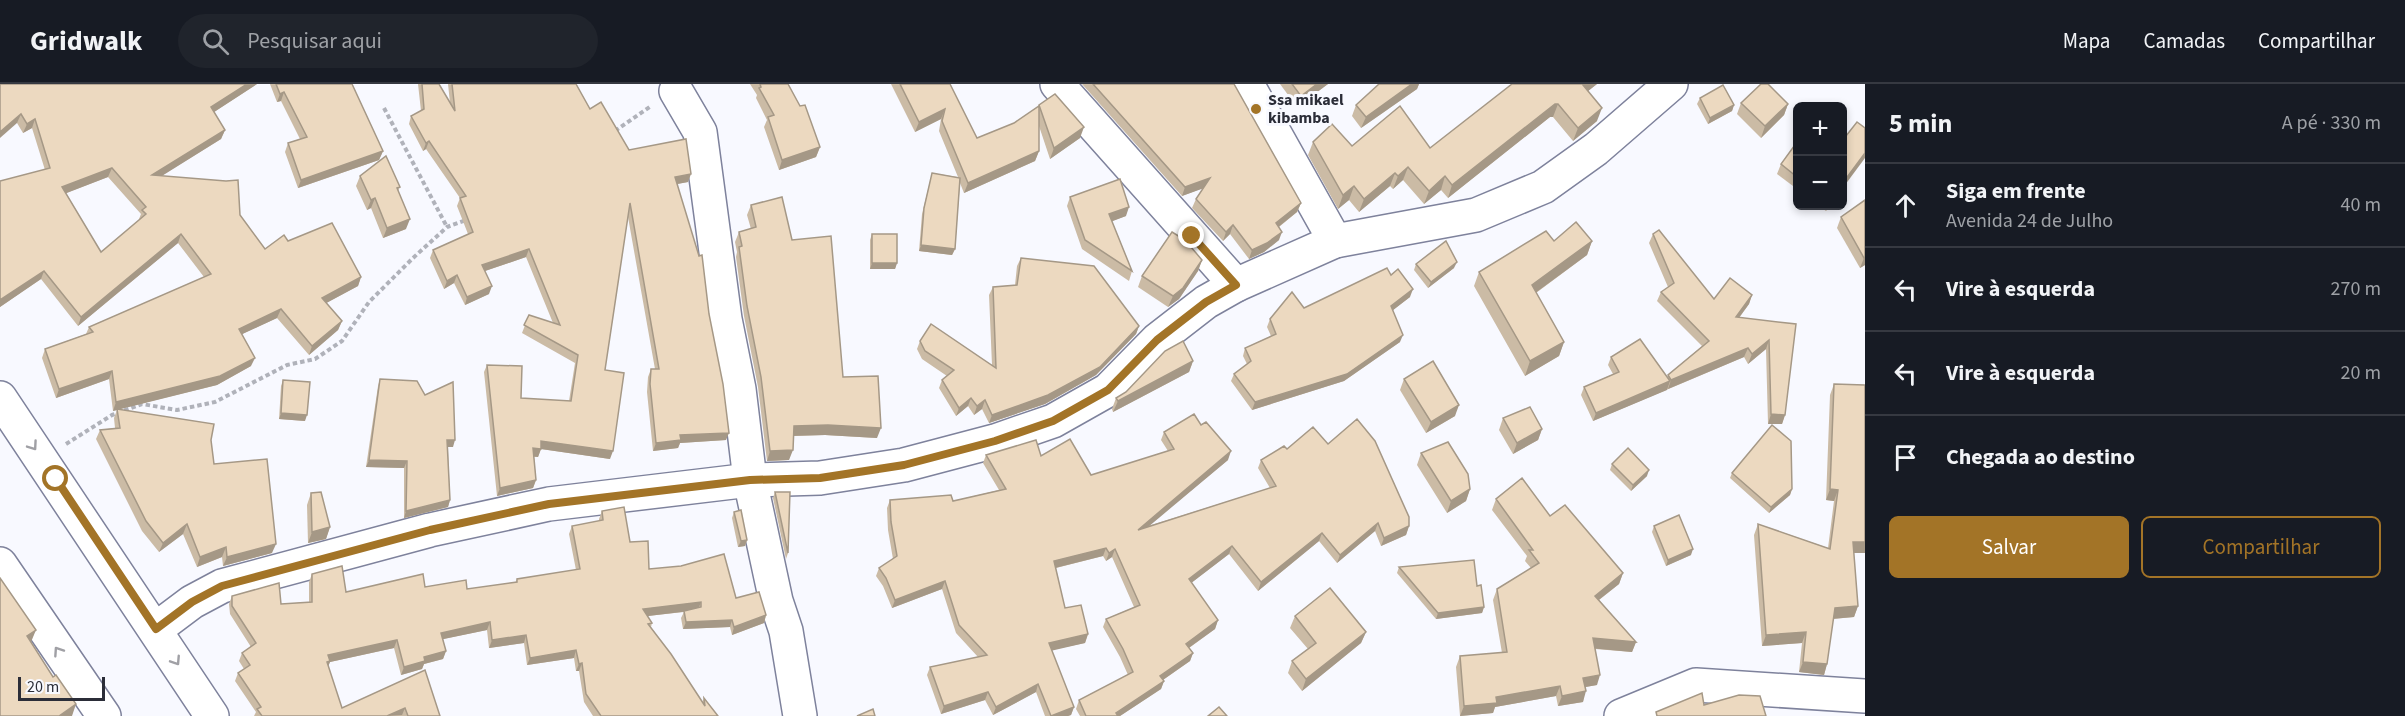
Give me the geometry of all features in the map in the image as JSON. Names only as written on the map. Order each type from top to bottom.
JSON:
[{"type":"street","points":[[1057,84],[1236,285]]},
{"type":"street","points":[[1247,84],[1335,241]]},
{"type":"street","points":[[156,629],[192,602],[222,586],[430,530],[549,504],[750,480],[820,478],[904,465],[995,441],[1053,421],[1108,390],[1157,340],[1206,302],[1236,285],[1335,241],[1476,215],[1543,187],[1596,149],[1671,84]]},
{"type":"street","points":[[676,91],[700,132],[725,319],[739,389],[750,480],[776,601],[786,631],[800,716]]},
{"type":"street","points":[[0,398],[212,716]]},
{"type":"street","points":[[0,564],[104,716]]},
{"type":"street","points":[[1621,716],[1696,685],[1865,696]]},
{"type":"path","points":[[612,133],[676,91]]},
{"type":"path","points":[[384,108],[447,227]]},
{"type":"path","points":[[43,461],[81,433],[142,404],[177,410],[215,402],[287,365],[315,359],[342,341],[369,302],[447,227],[477,216]]},
{"type":"building","points":[[0,84],[247,84],[211,107],[225,130],[152,175],[238,180],[240,215],[265,249],[284,235],[288,241],[332,223],[361,277],[322,298],[342,321],[312,346],[281,309],[239,329],[255,358],[220,376],[116,402],[112,371],[59,389],[45,349],[93,332],[89,327],[211,274],[181,234],[81,317],[44,271],[0,300],[0,181],[50,168],[35,119],[27,124],[21,114],[0,132]],"holes":[[[112,168],[146,207],[142,210],[146,214],[101,252],[62,187]]]},
{"type":"building","points":[[276,84],[352,84],[383,151],[301,180],[288,143],[307,137],[284,92],[280,94]]},
{"type":"building","points":[[422,84],[439,84],[455,111],[452,84],[576,84],[590,109],[601,102],[629,150],[686,139],[691,174],[675,177],[699,256],[702,255],[709,314],[723,384],[729,433],[680,435],[681,440],[656,443],[650,384],[651,369],[659,369],[630,203],[605,370],[624,373],[613,451],[541,441],[541,449],[533,448],[536,480],[500,488],[487,365],[522,366],[521,398],[571,401],[578,355],[524,325],[529,315],[560,325],[529,249],[482,265],[492,286],[467,297],[457,275],[447,281],[433,250],[473,232],[460,198],[466,196],[429,141],[426,143],[411,116],[424,109]]},
{"type":"building","points":[[760,84],[788,84],[800,106],[805,105],[820,147],[782,160],[768,117],[774,115],[759,88]]},
{"type":"building","points":[[900,84],[950,84],[977,138],[1014,123],[1039,106],[1039,151],[968,183],[942,121],[945,109],[919,122]]},
{"type":"building","points":[[1093,84],[1234,84],[1301,203],[1276,223],[1282,232],[1252,250],[1233,225],[1226,232],[1196,199],[1210,178],[1185,187]]},
{"type":"building","points":[[1292,84],[1317,84],[1301,96]]},
{"type":"building","points":[[1379,84],[1412,84],[1366,117],[1356,105]]},
{"type":"building","points":[[1512,84],[1584,84],[1602,108],[1578,128],[1558,104],[1555,104],[1452,185],[1445,176],[1429,191],[1408,167],[1398,176],[1395,173],[1364,199],[1354,186],[1343,195],[1313,142],[1332,124],[1352,146],[1400,106],[1430,148]]},
{"type":"building","points":[[1761,84],[1768,84],[1788,104],[1765,126],[1741,103]]},
{"type":"building","points":[[1723,85],[1734,105],[1710,118],[1700,98]]},
{"type":"building","points":[[1055,94],[1084,127],[1054,148],[1039,105]]},
{"type":"building","points":[[1857,122],[1865,128],[1865,153],[1847,177],[1847,156],[1847,135]]},
{"type":"building","points":[[1793,148],[1793,174],[1781,164]]},
{"type":"building","points":[[386,156],[400,187],[397,188],[410,219],[387,228],[375,198],[371,200],[360,176]]},
{"type":"building","points":[[932,173],[960,178],[955,249],[921,245],[924,208]]},
{"type":"building","points":[[1120,179],[1129,207],[1109,214],[1132,271],[1085,240],[1070,197]]},
{"type":"building","points":[[782,197],[792,240],[831,236],[843,377],[878,376],[881,428],[794,426],[793,450],[770,451],[761,377],[747,306],[739,232],[756,227],[751,205]]},
{"type":"building","points":[[1865,200],[1865,257],[1864,258],[1841,217]]},
{"type":"building","points":[[1576,222],[1592,241],[1532,285],[1564,342],[1530,361],[1479,272],[1546,231],[1554,241]]},
{"type":"building","points":[[1659,230],[1714,299],[1730,278],[1752,295],[1736,317],[1796,324],[1785,415],[1771,414],[1769,340],[1752,354],[1748,348],[1671,380],[1668,375],[1709,341],[1661,292],[1674,283],[1653,234]]},
{"type":"building","points":[[1172,232],[1185,240],[1202,260],[1183,288],[1173,296],[1142,276]]},
{"type":"building","points":[[872,234],[897,234],[897,263],[872,263]]},
{"type":"building","points":[[1446,241],[1457,262],[1431,282],[1416,264]]},
{"type":"building","points":[[1021,258],[1094,266],[1139,326],[1100,367],[1048,395],[992,415],[985,400],[977,406],[971,398],[959,408],[942,380],[954,370],[925,351],[920,341],[931,324],[996,368],[993,287],[1017,285]]},
{"type":"building","points":[[1387,268],[1391,275],[1398,269],[1413,289],[1391,306],[1403,335],[1347,374],[1255,402],[1234,374],[1251,361],[1245,348],[1276,334],[1270,319],[1292,292],[1304,308]]},
{"type":"building","points":[[1640,339],[1670,381],[1596,413],[1584,387],[1619,372],[1611,357]]},
{"type":"building","points":[[1183,341],[1193,361],[1118,401],[1116,398],[1126,392],[1165,351]]},
{"type":"building","points":[[1433,361],[1459,405],[1431,422],[1404,379]]},
{"type":"building","points":[[380,379],[417,381],[425,395],[453,382],[455,440],[447,440],[450,500],[406,511],[407,461],[369,460]]},
{"type":"building","points":[[283,380],[310,382],[307,415],[281,413]]},
{"type":"building","points":[[1834,384],[1865,385],[1865,542],[1853,542],[1858,606],[1835,608],[1827,664],[1803,662],[1806,632],[1766,635],[1758,524],[1830,549],[1838,490],[1830,489]]},
{"type":"building","points":[[1530,407],[1542,429],[1517,443],[1503,418]]},
{"type":"building","points":[[117,409],[214,424],[211,440],[214,464],[267,459],[276,544],[227,557],[226,547],[200,557],[187,524],[163,543],[146,521],[100,430],[120,428]]},
{"type":"building","points":[[1194,414],[1201,425],[1206,422],[1231,451],[1138,530],[1276,486],[1261,460],[1284,446],[1287,449],[1313,427],[1328,444],[1357,419],[1375,441],[1409,517],[1409,526],[1384,538],[1378,523],[1340,555],[1322,533],[1261,582],[1232,546],[1189,579],[1218,620],[1186,644],[1193,653],[1160,676],[1164,681],[1116,713],[1118,716],[1086,716],[1079,700],[1133,672],[1106,619],[1140,605],[1115,549],[1109,553],[1106,548],[1054,561],[1065,608],[1081,605],[1088,634],[1049,643],[1074,707],[1051,716],[1038,684],[996,707],[988,692],[944,706],[930,667],[987,655],[959,625],[945,581],[895,600],[879,568],[897,556],[890,500],[951,495],[953,501],[1006,489],[986,455],[1036,440],[1041,456],[1070,439],[1091,475],[1174,449],[1164,432]]},
{"type":"building","points":[[1772,425],[1791,441],[1792,489],[1771,507],[1732,473]]},
{"type":"building","points":[[1448,442],[1468,474],[1470,489],[1451,501],[1421,453]]},
{"type":"building","points":[[1628,448],[1649,470],[1633,485],[1612,464]]},
{"type":"building","points":[[1522,478],[1550,516],[1565,505],[1623,573],[1595,596],[1636,642],[1593,638],[1600,675],[1583,678],[1586,691],[1562,696],[1560,686],[1496,697],[1497,703],[1464,706],[1460,656],[1507,652],[1497,589],[1539,563],[1529,550],[1533,550],[1496,499]]},
{"type":"building","points":[[321,492],[330,527],[312,532],[311,493]]},
{"type":"building","points":[[775,492],[790,492],[788,553]]},
{"type":"building","points":[[624,507],[630,542],[648,541],[649,569],[681,566],[724,554],[736,598],[759,592],[766,615],[734,627],[732,620],[686,622],[684,611],[701,607],[701,602],[643,609],[652,623],[648,624],[705,706],[704,698],[718,716],[601,716],[586,694],[582,663],[579,664],[576,650],[530,658],[526,635],[492,640],[490,622],[441,633],[446,651],[424,657],[425,661],[404,667],[397,640],[328,655],[330,661],[327,662],[342,708],[425,670],[440,716],[408,716],[405,708],[387,716],[262,716],[257,709],[261,707],[238,673],[250,665],[242,653],[256,643],[232,606],[232,596],[279,583],[281,604],[312,602],[312,574],[342,566],[346,592],[423,574],[425,587],[466,580],[467,589],[517,582],[517,579],[580,569],[572,526],[603,520],[602,511]]},
{"type":"building","points":[[741,510],[747,540],[741,541],[734,512]]},
{"type":"building","points":[[1679,515],[1693,549],[1668,560],[1654,526]]},
{"type":"building","points":[[1474,560],[1477,586],[1481,585],[1484,607],[1438,613],[1399,567]]},
{"type":"building","points":[[0,578],[36,630],[27,636],[53,677],[56,675],[76,704],[59,716],[0,716]]},
{"type":"building","points":[[1330,588],[1366,632],[1306,679],[1292,661],[1316,643],[1295,616]]},
{"type":"building","points":[[1702,693],[1704,705],[1739,695],[1760,696],[1766,716],[1657,716],[1656,712]]},
{"type":"building","points":[[1219,707],[1227,716],[1208,716]]},
{"type":"building","points":[[873,709],[875,716],[857,716]]},
{"type":"place","name":"Ssa mikael kibamba","points":[[1256,109]]},
{"type":"route","points":[[56,479],[156,629],[192,602],[222,586],[293,565],[430,530],[549,504],[750,480],[820,478],[904,465],[995,441],[1053,421],[1108,390],[1157,340],[1206,302],[1236,285],[1192,236]]}]
